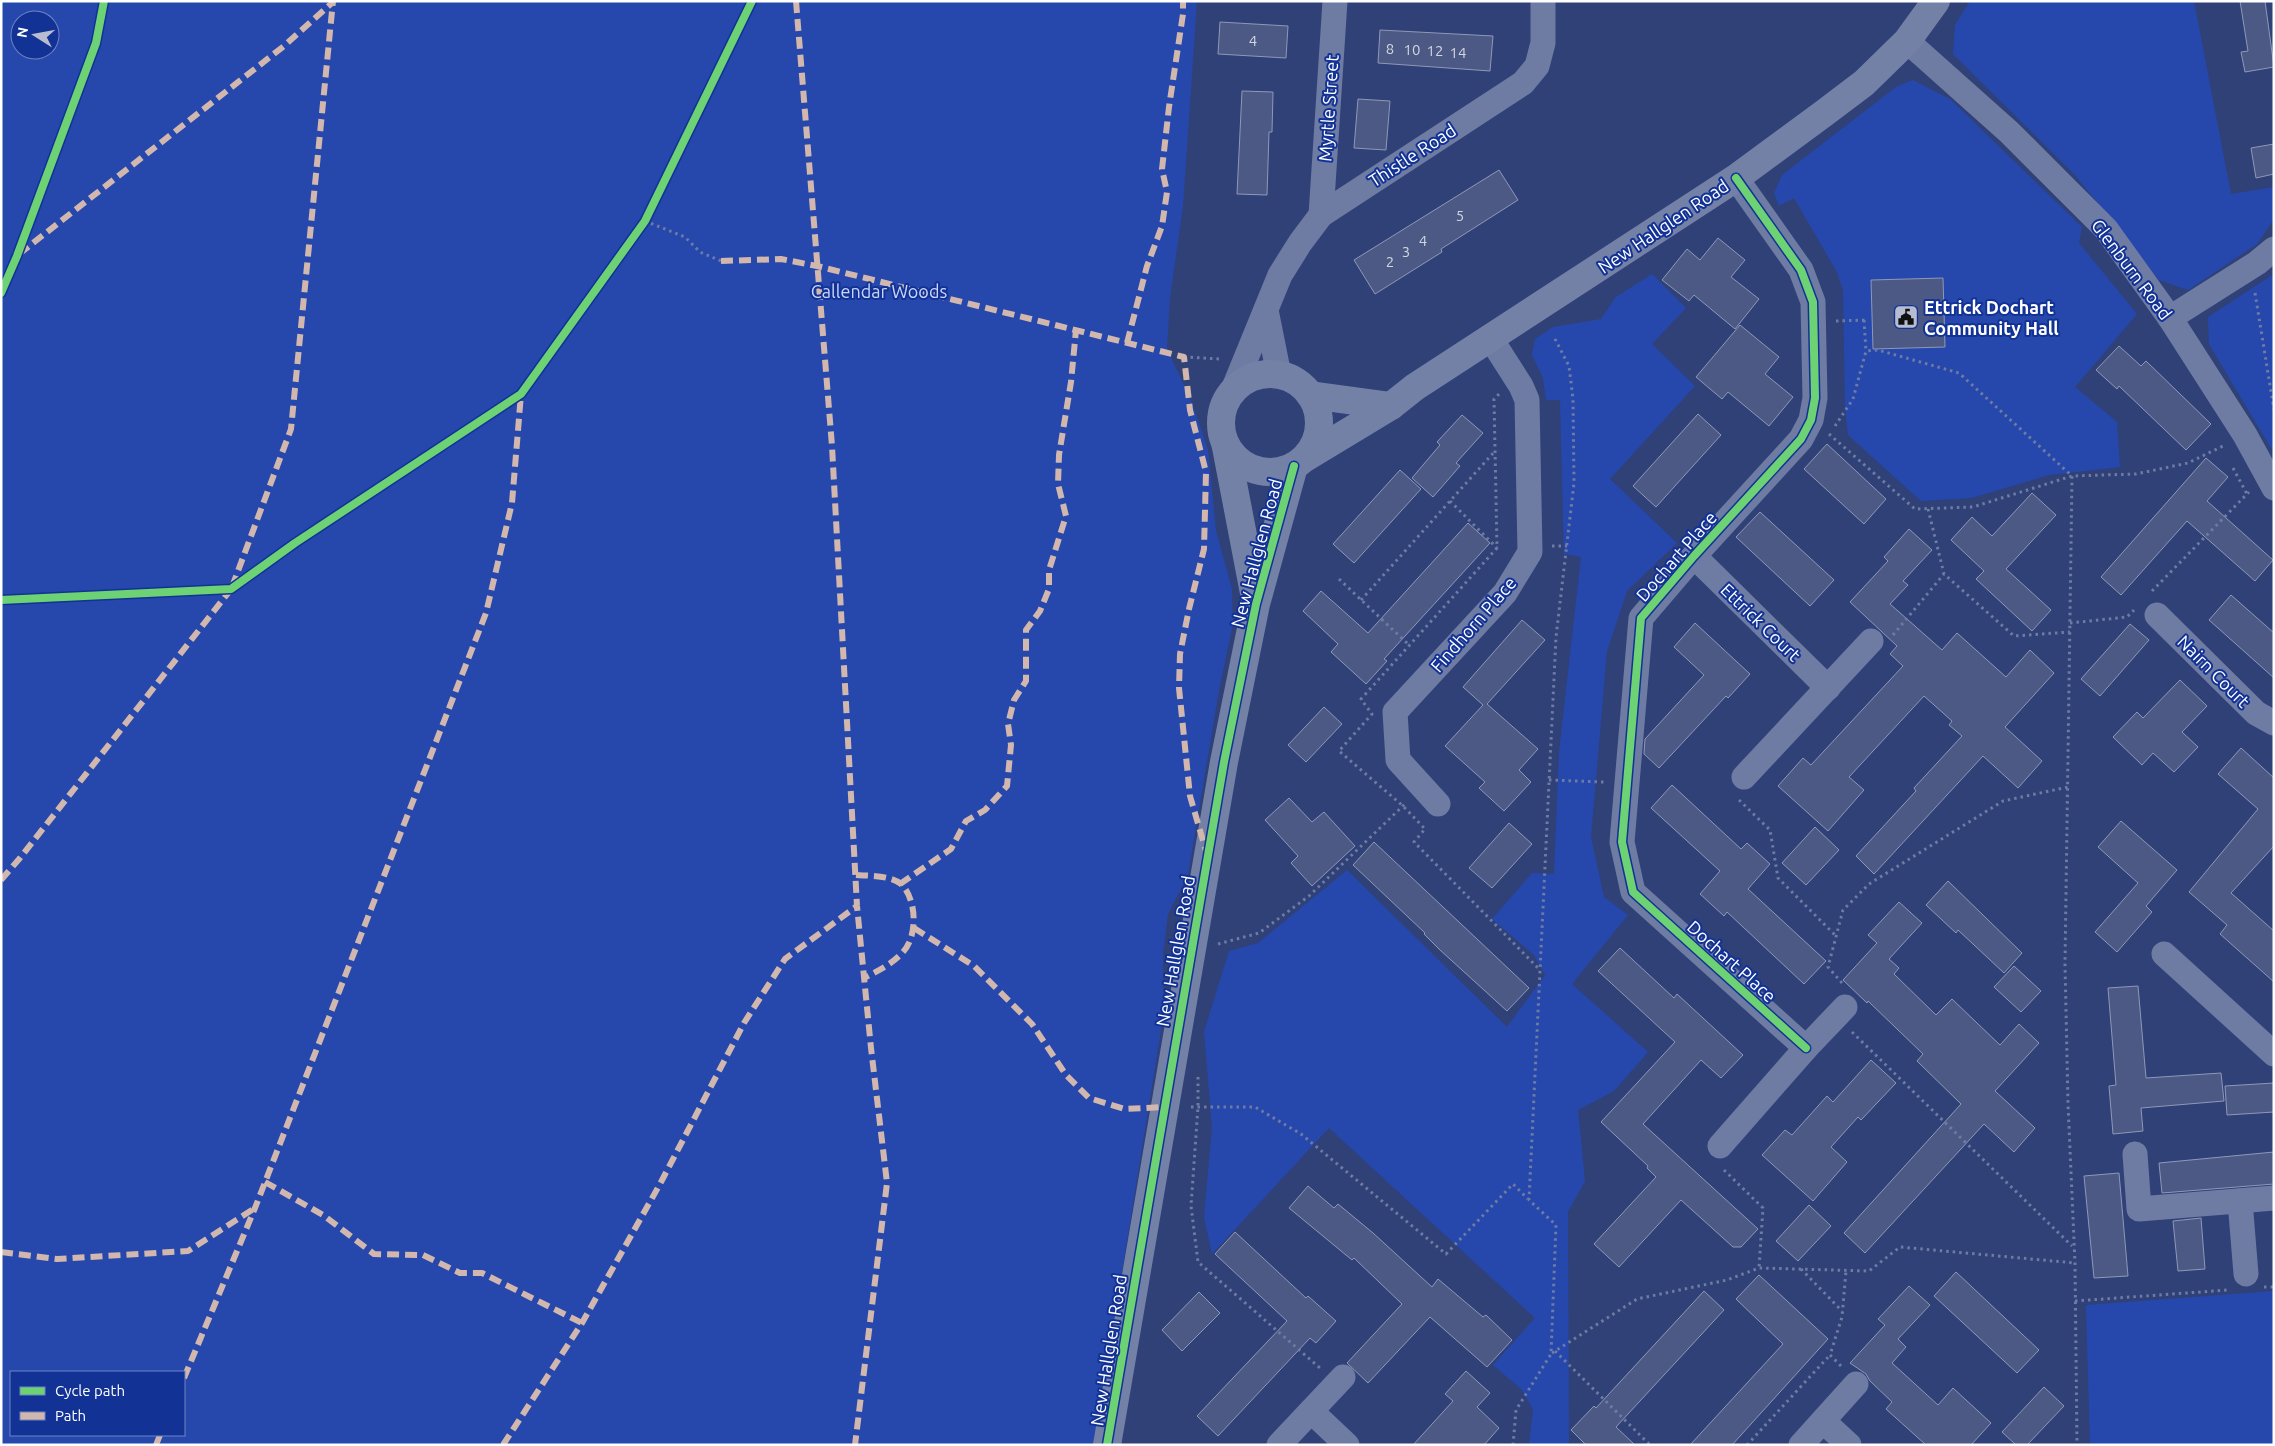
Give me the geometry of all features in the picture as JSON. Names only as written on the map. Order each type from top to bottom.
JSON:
[{"type":"street","name":"Myrtle Street","points":[[1321,215],[1335,1]]},
{"type":"street","name":"Thistle Road","points":[[1234,390],[1280,275],[1300,243],[1321,215],[1523,83],[1537,66],[1543,43],[1544,1]]},
{"type":"street","name":"New Hallglen Road","points":[[1107,1445],[1208,844],[1256,604],[1300,462],[1391,406],[1415,388],[1736,178],[1864,83],[1907,42],[1936,1]]},
{"type":"street","name":"Glenburn Road","points":[[1907,42],[2009,132],[2106,229],[2170,318],[2245,436],[2270,481]]},
{"type":"street","name":"Dochart Place","points":[[1736,178],[1801,270],[1813,302],[1814,398],[1820,427],[1801,439],[1694,556],[1641,618],[1622,842],[1633,892],[1806,1048]]},
{"type":"street","points":[[2170,318],[2250,268],[2274,249]]},
{"type":"street","points":[[1266,310],[1279,375]]},
{"type":"street","name":"Findhorn Place","points":[[1430,795],[1398,760],[1395,712],[1505,593],[1530,552],[1527,400],[1521,386],[1492,339]]},
{"type":"street","points":[[1267,374],[1279,375],[1296,382],[1310,395],[1316,406],[1319,420],[1318,433],[1313,446],[1300,462],[1274,472],[1254,470],[1243,464],[1226,447],[1222,436],[1221,418],[1226,400],[1234,390],[1254,376],[1267,374]]},
{"type":"street","points":[[1310,395],[1391,406]]},
{"type":"street","name":"New Hallglen Road","points":[[1226,447],[1256,604]]},
{"type":"street","name":"Ettrick Court","points":[[1694,556],[1828,688]]},
{"type":"street","name":"Nairn Court","points":[[2147,606],[2256,712],[2274,723]]},
{"type":"street","points":[[1744,777],[1871,641]]},
{"type":"street","points":[[2164,954],[2274,1054]]},
{"type":"street","points":[[1720,1146],[1806,1048],[1841,1012]]},
{"type":"street","points":[[2135,1154],[2139,1209],[2274,1198]]},
{"type":"street","points":[[2240,1201],[2245,1284]]},
{"type":"street","points":[[1279,1445],[1340,1380]]},
{"type":"street","points":[[1801,1445],[1856,1384]]},
{"type":"street","points":[[1311,1411],[1347,1445]]},
{"type":"street","points":[[1823,1421],[1849,1445]]},
{"type":"path","points":[[1,293],[17,256],[96,43],[104,1]]},
{"type":"path","points":[[645,221],[685,237],[700,252],[721,261]]},
{"type":"path","points":[[2250,268],[2274,410]]},
{"type":"path","points":[[1814,321],[1866,320],[1866,351],[1853,400],[1820,427],[1915,510],[1974,507],[2072,476],[2136,474],[2188,463],[2245,436]]},
{"type":"path","points":[[1528,1200],[1556,637],[1574,483],[1574,399],[1570,366],[1554,337]]},
{"type":"path","points":[[1866,351],[1878,350],[1959,372],[2072,476],[2065,964],[2075,1301],[2077,1445]]},
{"type":"path","points":[[1184,358],[1205,358]]},
{"type":"path","points":[[1361,600],[1495,451]]},
{"type":"path","points":[[2070,623],[2127,617],[2147,606],[2270,481]]},
{"type":"path","points":[[1450,501],[1497,548]]},
{"type":"path","points":[[1928,509],[1944,574],[2014,636],[2070,632]]},
{"type":"path","points":[[1871,641],[1881,649],[1944,574]]},
{"type":"path","points":[[1338,579],[1409,645]]},
{"type":"path","points":[[1744,777],[1730,792],[1770,830],[1778,878],[1836,937]]},
{"type":"path","points":[[1549,780],[1627,783]]},
{"type":"path","points":[[2068,787],[2003,801],[1869,884],[1843,910],[1828,967],[1854,998],[1841,1012],[2072,1246]]},
{"type":"path","points":[[1209,946],[1258,933],[1309,896],[1430,795]]},
{"type":"path","points":[[1198,1069],[1198,1107],[1191,1206],[1198,1262],[1340,1380]]},
{"type":"path","points":[[1164,1107],[1255,1107],[1301,1134],[1446,1254],[1513,1184],[1556,1226],[1551,1354]]},
{"type":"path","points":[[1720,1146],[1711,1158],[1763,1208],[1759,1268]]},
{"type":"path","points":[[1513,1445],[1516,1410],[1551,1354],[1637,1299],[1718,1282],[1759,1268],[1869,1271],[1900,1247],[2074,1263]]},
{"type":"path","points":[[1800,1269],[1842,1311]]},
{"type":"path","points":[[1747,1445],[1830,1355],[1842,1311],[1846,1271]]},
{"type":"path","points":[[2075,1301],[2245,1284],[2274,1286]]},
{"type":"path","points":[[1555,1351],[1650,1445]]},
{"type":"path","points":[[1830,1355],[1858,1381],[1856,1384]]},
{"type":"green space","name":"Callendar Woods","points":[[1,1],[1197,1],[1183,206],[1170,298],[1167,349],[1191,400],[1208,449],[1216,531],[1232,589],[1233,624],[1219,690],[1188,875],[1168,914],[1163,954],[1163,1018],[1094,1445],[1,1445]]},
{"type":"green space","points":[[1970,1],[2194,1],[2231,194],[2274,187],[2274,219],[2257,244],[2188,290],[2159,280],[2075,175],[1953,54],[1955,25]]},
{"type":"green space","points":[[1913,80],[1950,99],[2082,227],[2079,243],[2137,314],[2075,387],[2117,422],[2120,467],[2049,475],[1971,498],[1921,501],[1848,435],[1845,408],[1843,290],[1837,272],[1794,198],[1779,206],[1774,193],[1782,175],[1896,87]]},
{"type":"green space","points":[[1652,274],[1686,308],[1652,344],[1695,386],[1610,479],[1677,543],[1627,591],[1607,651],[1591,837],[1604,897],[1628,915],[1572,984],[1648,1052],[1614,1091],[1578,1110],[1585,1181],[1568,1212],[1569,1445],[1529,1445],[1533,1409],[1522,1390],[1493,1365],[1535,1318],[1329,1128],[1212,1254],[1204,1217],[1212,1127],[1204,1032],[1229,951],[1258,943],[1347,870],[1507,1027],[1545,975],[1534,955],[1492,919],[1532,873],[1554,874],[1559,752],[1581,557],[1564,554],[1560,400],[1546,400],[1543,378],[1532,355],[1535,339],[1553,327],[1601,319],[1616,297]]},
{"type":"green space","points":[[2274,274],[2274,453],[2209,344],[2208,317]]},
{"type":"green space","points":[[2274,1291],[2274,1445],[2090,1445],[2086,1305]]},
{"type":"building","points":[[2240,1],[2265,1],[2274,67],[2245,72],[2241,52],[2248,51]]},
{"type":"building","points":[[1220,22],[1288,26],[1286,58],[1218,54]]},
{"type":"building","points":[[1380,30],[1493,36],[1490,71],[1378,63]]},
{"type":"building","points":[[1242,91],[1273,92],[1272,132],[1269,132],[1267,195],[1237,194]]},
{"type":"building","points":[[1358,99],[1390,101],[1386,150],[1354,148]]},
{"type":"building","points":[[2274,144],[2274,174],[2256,178],[2251,148]]},
{"type":"building","points":[[1499,170],[1518,200],[1441,249],[1442,252],[1375,294],[1354,260]]},
{"type":"building","points":[[1718,238],[1745,260],[1731,277],[1759,299],[1735,329],[1694,295],[1689,301],[1662,280],[1687,249],[1700,260]]},
{"type":"building","name":"Ettrick Dochart Community Hall","points":[[1943,278],[1945,347],[1873,349],[1871,280]]},
{"type":"building","points":[[1740,325],[1779,357],[1765,374],[1793,397],[1769,426],[1728,392],[1722,399],[1696,377]]},
{"type":"building","points":[[2119,346],[2141,366],[2146,361],[2211,424],[2186,450],[2119,386],[2117,389],[2096,370]]},
{"type":"building","points":[[1698,414],[1721,435],[1656,507],[1633,486]]},
{"type":"building","points":[[1462,415],[1483,433],[1456,463],[1460,466],[1433,497],[1412,478],[1440,445],[1437,442]]},
{"type":"building","points":[[1827,444],[1886,499],[1864,524],[1804,469]]},
{"type":"building","points":[[2206,458],[2228,477],[2207,501],[2273,560],[2255,581],[2187,521],[2121,595],[2101,577]]},
{"type":"building","points":[[1400,470],[1421,489],[1354,563],[1333,544]]},
{"type":"building","points":[[2032,493],[2056,515],[2006,569],[2051,610],[2032,631],[1976,579],[1984,571],[1951,540],[1972,517],[1992,536]]},
{"type":"building","points":[[1760,512],[1834,580],[1810,606],[1736,537]]},
{"type":"building","points":[[1468,523],[1490,543],[1384,659],[1387,661],[1366,684],[1331,652],[1338,644],[1303,611],[1321,591],[1368,633]]},
{"type":"building","points":[[1909,529],[1932,550],[1903,581],[1908,585],[1890,604],[1942,650],[1957,633],[2006,677],[2030,650],[2054,673],[2005,727],[2042,761],[2018,788],[1983,756],[1874,874],[1856,856],[1916,791],[1914,788],[1962,736],[1949,725],[1952,721],[1924,696],[1849,777],[1864,790],[1828,831],[1778,786],[1803,758],[1811,765],[1903,666],[1890,654],[1897,646],[1850,602],[1888,561],[1884,557]]},
{"type":"building","points":[[2231,595],[2274,633],[2274,678],[2209,620]]},
{"type":"building","points":[[1522,620],[1545,640],[1487,704],[1538,749],[1519,770],[1531,782],[1504,811],[1479,788],[1485,782],[1445,746],[1483,705],[1463,687]]},
{"type":"building","points":[[1695,623],[1750,674],[1728,698],[1726,696],[1659,768],[1644,754],[1645,739],[1704,675],[1674,647]]},
{"type":"building","points":[[2130,624],[2149,640],[2100,696],[2081,679]]},
{"type":"building","points":[[2180,680],[2207,706],[2182,732],[2198,747],[2174,772],[2153,753],[2142,765],[2113,737],[2137,712],[2143,718]]},
{"type":"building","points":[[1324,707],[1342,724],[1306,762],[1288,745]]},
{"type":"building","points":[[2241,748],[2274,778],[2274,846],[2231,893],[2274,931],[2274,982],[2220,934],[2227,925],[2189,892],[2258,809],[2218,774]]},
{"type":"building","points":[[1672,785],[1741,849],[1747,843],[1770,864],[1748,889],[1826,961],[1804,984],[1727,912],[1724,916],[1700,894],[1720,871],[1651,808]]},
{"type":"building","points":[[1289,798],[1312,822],[1324,812],[1355,846],[1312,886],[1291,863],[1298,856],[1265,820]]},
{"type":"building","points":[[2121,821],[2177,870],[2146,906],[2152,912],[2117,952],[2095,932],[2138,883],[2098,847]]},
{"type":"building","points":[[1509,823],[1532,844],[1492,888],[1469,868]]},
{"type":"building","points":[[1815,827],[1839,850],[1806,885],[1782,863]]},
{"type":"building","points":[[1374,842],[1529,988],[1507,1011],[1440,950],[1425,933],[1353,865]]},
{"type":"building","points":[[1948,881],[2022,953],[2004,973],[1958,930],[1956,933],[1926,905]]},
{"type":"building","points":[[1899,902],[1922,923],[1889,959],[1899,968],[1894,974],[1936,1015],[1952,999],[2000,1045],[2019,1024],[2039,1043],[1995,1091],[2035,1128],[2014,1152],[1984,1124],[1865,1253],[1844,1233],[1961,1104],[1917,1061],[1923,1054],[1868,1001],[1867,1003],[1843,980],[1877,943],[1868,935]]},
{"type":"building","points":[[1620,948],[1674,998],[1677,994],[1743,1055],[1721,1078],[1701,1060],[1643,1124],[1758,1229],[1741,1247],[1733,1247],[1681,1200],[1619,1267],[1594,1244],[1656,1177],[1647,1168],[1648,1166],[1601,1122],[1675,1042],[1598,971]]},
{"type":"building","points":[[2014,966],[2041,991],[2021,1012],[1994,987]]},
{"type":"building","points":[[2138,986],[2146,1078],[2221,1073],[2224,1101],[2141,1108],[2143,1131],[2113,1134],[2109,1086],[2116,1085],[2108,988]]},
{"type":"building","points":[[1871,1060],[1896,1083],[1861,1120],[1858,1117],[1831,1147],[1847,1162],[1813,1201],[1762,1155],[1785,1130],[1792,1135],[1827,1096],[1833,1102]]},
{"type":"building","points":[[2274,1083],[2274,1112],[2227,1115],[2225,1086]]},
{"type":"building","points":[[2274,1152],[2274,1184],[2162,1193],[2159,1163]]},
{"type":"building","points":[[2119,1173],[2128,1276],[2094,1278],[2084,1176]]},
{"type":"building","points":[[1308,1186],[1334,1208],[1338,1204],[1432,1287],[1438,1279],[1483,1317],[1486,1315],[1512,1340],[1487,1367],[1430,1317],[1368,1383],[1347,1363],[1402,1304],[1354,1258],[1352,1260],[1289,1208]]},
{"type":"building","points":[[1809,1205],[1831,1226],[1798,1261],[1776,1241]]},
{"type":"building","points":[[2201,1218],[2205,1269],[2178,1271],[2173,1221]]},
{"type":"building","points":[[1235,1232],[1306,1298],[1308,1296],[1336,1321],[1316,1343],[1310,1338],[1218,1436],[1197,1416],[1287,1321],[1215,1254]]},
{"type":"building","points":[[1956,1272],[2039,1350],[2017,1373],[1934,1296]]},
{"type":"building","points":[[1759,1275],[1828,1339],[1732,1445],[1690,1445],[1783,1344],[1736,1299]]},
{"type":"building","points":[[1909,1286],[1930,1305],[1898,1339],[1906,1347],[1892,1363],[1938,1405],[1953,1388],[1991,1423],[1971,1445],[1926,1445],[1886,1409],[1892,1402],[1870,1381],[1866,1374],[1850,1363],[1885,1325],[1878,1319]]},
{"type":"building","points":[[1704,1291],[1724,1310],[1616,1427],[1635,1445],[1586,1445],[1571,1430],[1594,1406],[1596,1408]]},
{"type":"building","points":[[1199,1292],[1220,1313],[1182,1351],[1162,1330]]},
{"type":"building","points":[[1466,1371],[1490,1393],[1477,1407],[1499,1428],[1484,1445],[1413,1445],[1453,1401],[1445,1394]]},
{"type":"building","points":[[2044,1387],[2064,1406],[2027,1445],[2016,1445],[2002,1432]]},
{"type":"marked path","points":[[232,587],[291,429],[333,1]]},
{"type":"marked path","points":[[796,1],[832,446],[857,906],[887,1183],[855,1445]]},
{"type":"marked path","points":[[1127,343],[1147,266],[1162,226],[1167,192],[1162,169],[1183,14],[1183,1]]},
{"type":"marked path","points":[[19,254],[284,46],[333,2]]},
{"type":"marked path","points":[[721,261],[781,259],[817,266],[1184,357],[1190,410],[1206,472],[1204,549],[1180,654],[1179,688],[1190,796],[1206,851]]},
{"type":"marked path","points":[[900,884],[951,849],[966,821],[985,810],[1007,786],[1011,745],[1008,724],[1014,700],[1026,681],[1026,630],[1040,611],[1049,589],[1049,570],[1066,516],[1058,484],[1059,455],[1071,382],[1076,330]]},
{"type":"marked path","points":[[185,1376],[255,1208],[486,613],[512,503],[521,394]]},
{"type":"marked path","points":[[1,880],[232,588]]},
{"type":"marked path","points":[[856,875],[885,877],[901,884],[910,899],[914,918],[911,937],[903,952],[890,964],[864,978]]},
{"type":"marked path","points":[[503,1445],[582,1323],[660,1184],[744,1023],[785,959],[857,906]]},
{"type":"marked path","points":[[914,928],[974,966],[1032,1024],[1066,1075],[1089,1098],[1125,1109],[1164,1107]]},
{"type":"marked path","points":[[265,1182],[323,1215],[374,1254],[423,1255],[460,1273],[482,1273],[582,1323]]},
{"type":"marked path","points":[[1,1252],[57,1259],[188,1251],[255,1208]]},
{"type":"marked path","points":[[156,1445],[160,1436]]},
{"type":"cycle path","points":[[1,293],[17,256],[96,43],[104,1]]},
{"type":"cycle path","points":[[1,600],[231,589],[295,543],[521,394],[645,221],[752,1]]},
{"type":"cycle path","points":[[1736,178],[1801,270],[1813,302],[1815,398],[1811,420],[1801,439],[1694,556],[1641,618],[1622,842],[1633,892],[1806,1048]]},
{"type":"cycle path","points":[[1107,1445],[1224,762],[1256,604],[1294,466]]},
{"type":"place","name":"Ettrick Dochart Community Hall","points":[[1906,317]]}]
